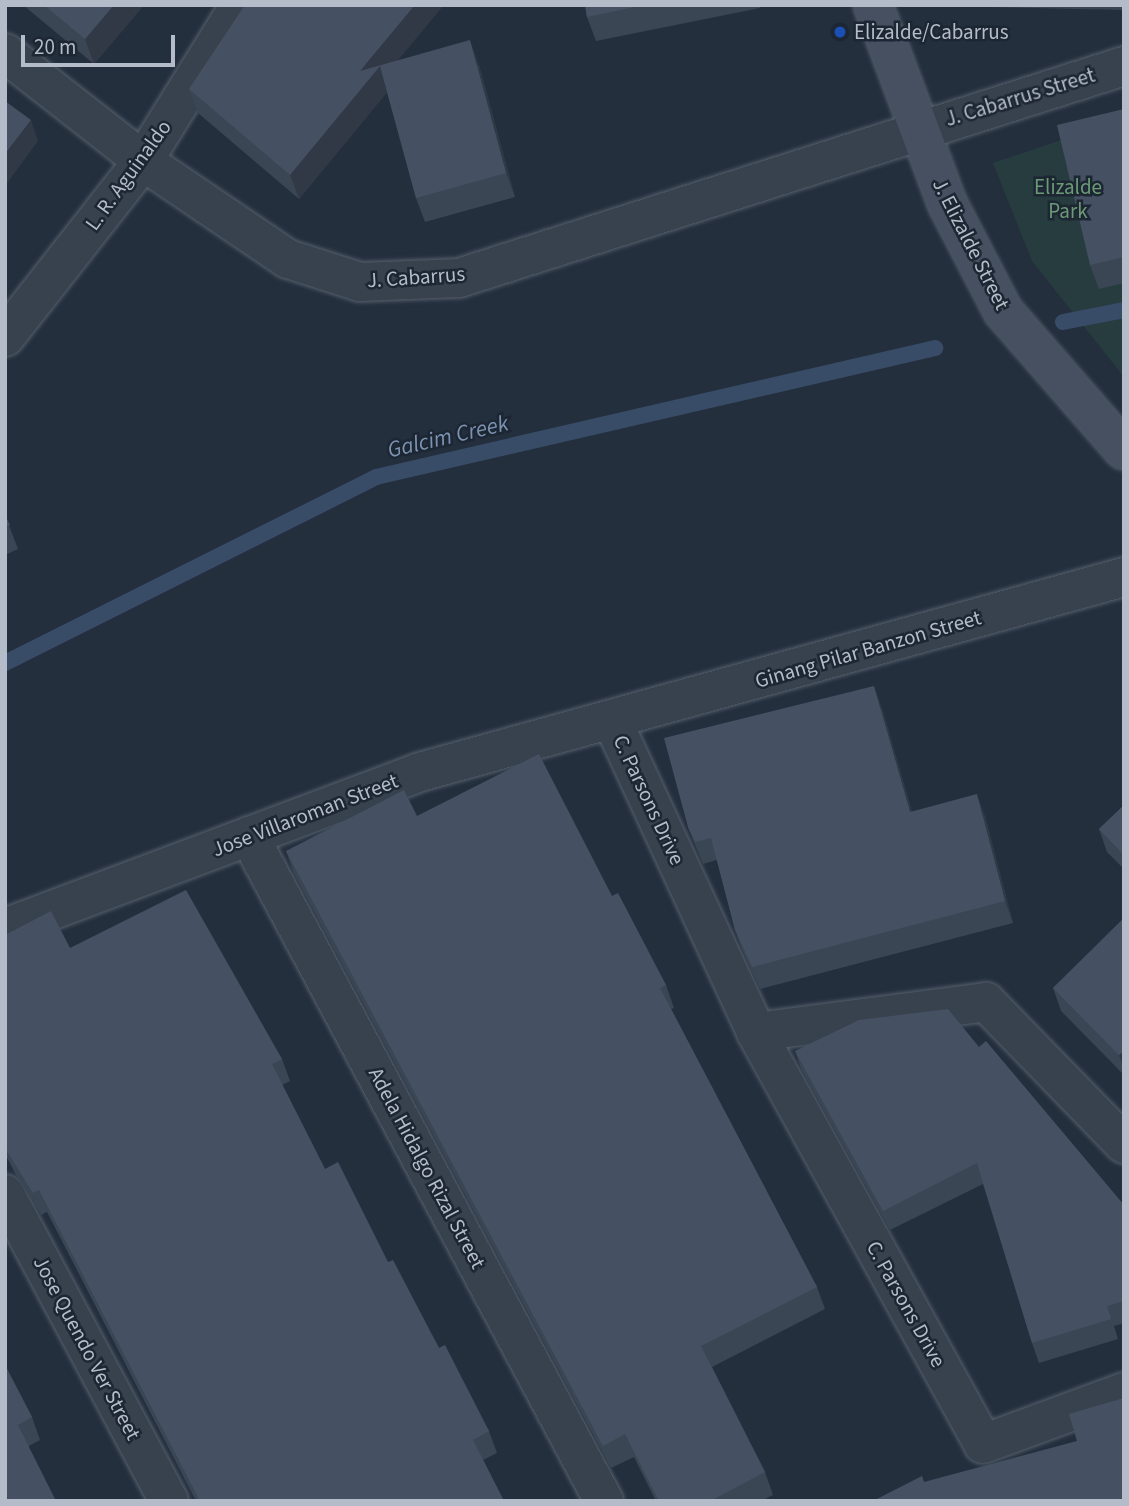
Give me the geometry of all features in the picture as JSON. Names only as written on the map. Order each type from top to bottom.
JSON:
[{"type":"street","name":"L. R. Aguinaldo","points":[[5,337],[143,161],[240,5]]},
{"type":"street","name":"J. Elizalde Street","points":[[873,5],[917,129],[1003,311],[1124,450]]},
{"type":"street","name":"J. Cabarrus","points":[[5,53],[143,161],[288,259],[360,282],[459,278],[917,129]]},
{"type":"street","name":"J. Cabarrus Street","points":[[917,129],[1124,66]]},
{"type":"street","name":"Ginang Pilar Banzon Street","points":[[612,720],[1124,577]]},
{"type":"street","name":"Jose Villaroman Street","points":[[5,928],[420,772],[612,720]]},
{"type":"street","name":"C. Parsons Drive","points":[[612,720],[756,1032],[983,1444],[1124,1392]]},
{"type":"street","name":"Adela Hidalgo Rizal Street","points":[[249,836],[604,1501]]},
{"type":"street","points":[[756,1032],[986,1002],[1124,1144]]},
{"type":"street","name":"Jose Quendo Ver Street","points":[[5,1194],[169,1501]]},
{"type":"green space","name":"Elizalde Park","points":[[1124,119],[1124,377],[1032,261],[993,163]]},
{"type":"building","points":[[44,5],[114,5],[85,39]]},
{"type":"building","points":[[245,5],[415,5],[360,71],[470,40],[506,173],[416,198],[380,66],[290,175],[189,89]]},
{"type":"building","points":[[585,5],[644,5],[587,17]]},
{"type":"building","points":[[5,101],[31,120],[5,154]]},
{"type":"building","points":[[1124,109],[1124,257],[1090,265],[1057,125]]},
{"type":"building","points":[[874,686],[910,812],[977,794],[1005,901],[752,967],[735,930],[711,838],[695,842],[688,827],[664,738]]},
{"type":"building","points":[[539,754],[612,896],[618,893],[666,985],[660,988],[817,1287],[701,1346],[765,1472],[710,1501],[659,1501],[625,1434],[603,1446],[286,851],[404,790],[417,816]]},
{"type":"building","points":[[1124,805],[1124,855],[1099,829]]},
{"type":"building","points":[[186,890],[282,1059],[272,1064],[325,1169],[338,1162],[388,1262],[393,1260],[439,1348],[445,1345],[489,1431],[473,1440],[504,1501],[200,1501],[39,1190],[33,1193],[5,1148],[5,935],[51,911],[70,948]]},
{"type":"building","points":[[1124,918],[1124,1051],[1119,1055],[1053,988]]},
{"type":"building","points":[[948,1009],[979,1047],[986,1041],[1124,1205],[1124,1301],[1107,1306],[1111,1319],[1032,1343],[977,1163],[883,1211],[795,1051],[859,1020]]},
{"type":"building","points":[[5,1365],[32,1417],[18,1425],[56,1501],[5,1501]]},
{"type":"building","points":[[1124,1398],[1124,1501],[873,1501],[922,1476],[924,1482],[1077,1441],[1069,1414]]},
{"type":"waterway","name":"Galcim Creek","points":[[1063,322],[1124,310]]},
{"type":"waterway","name":"Galcim Creek","points":[[5,663],[376,477],[935,348]]},
{"type":"place","name":"Elizalde/Cabarrus","points":[[840,32]]}]
